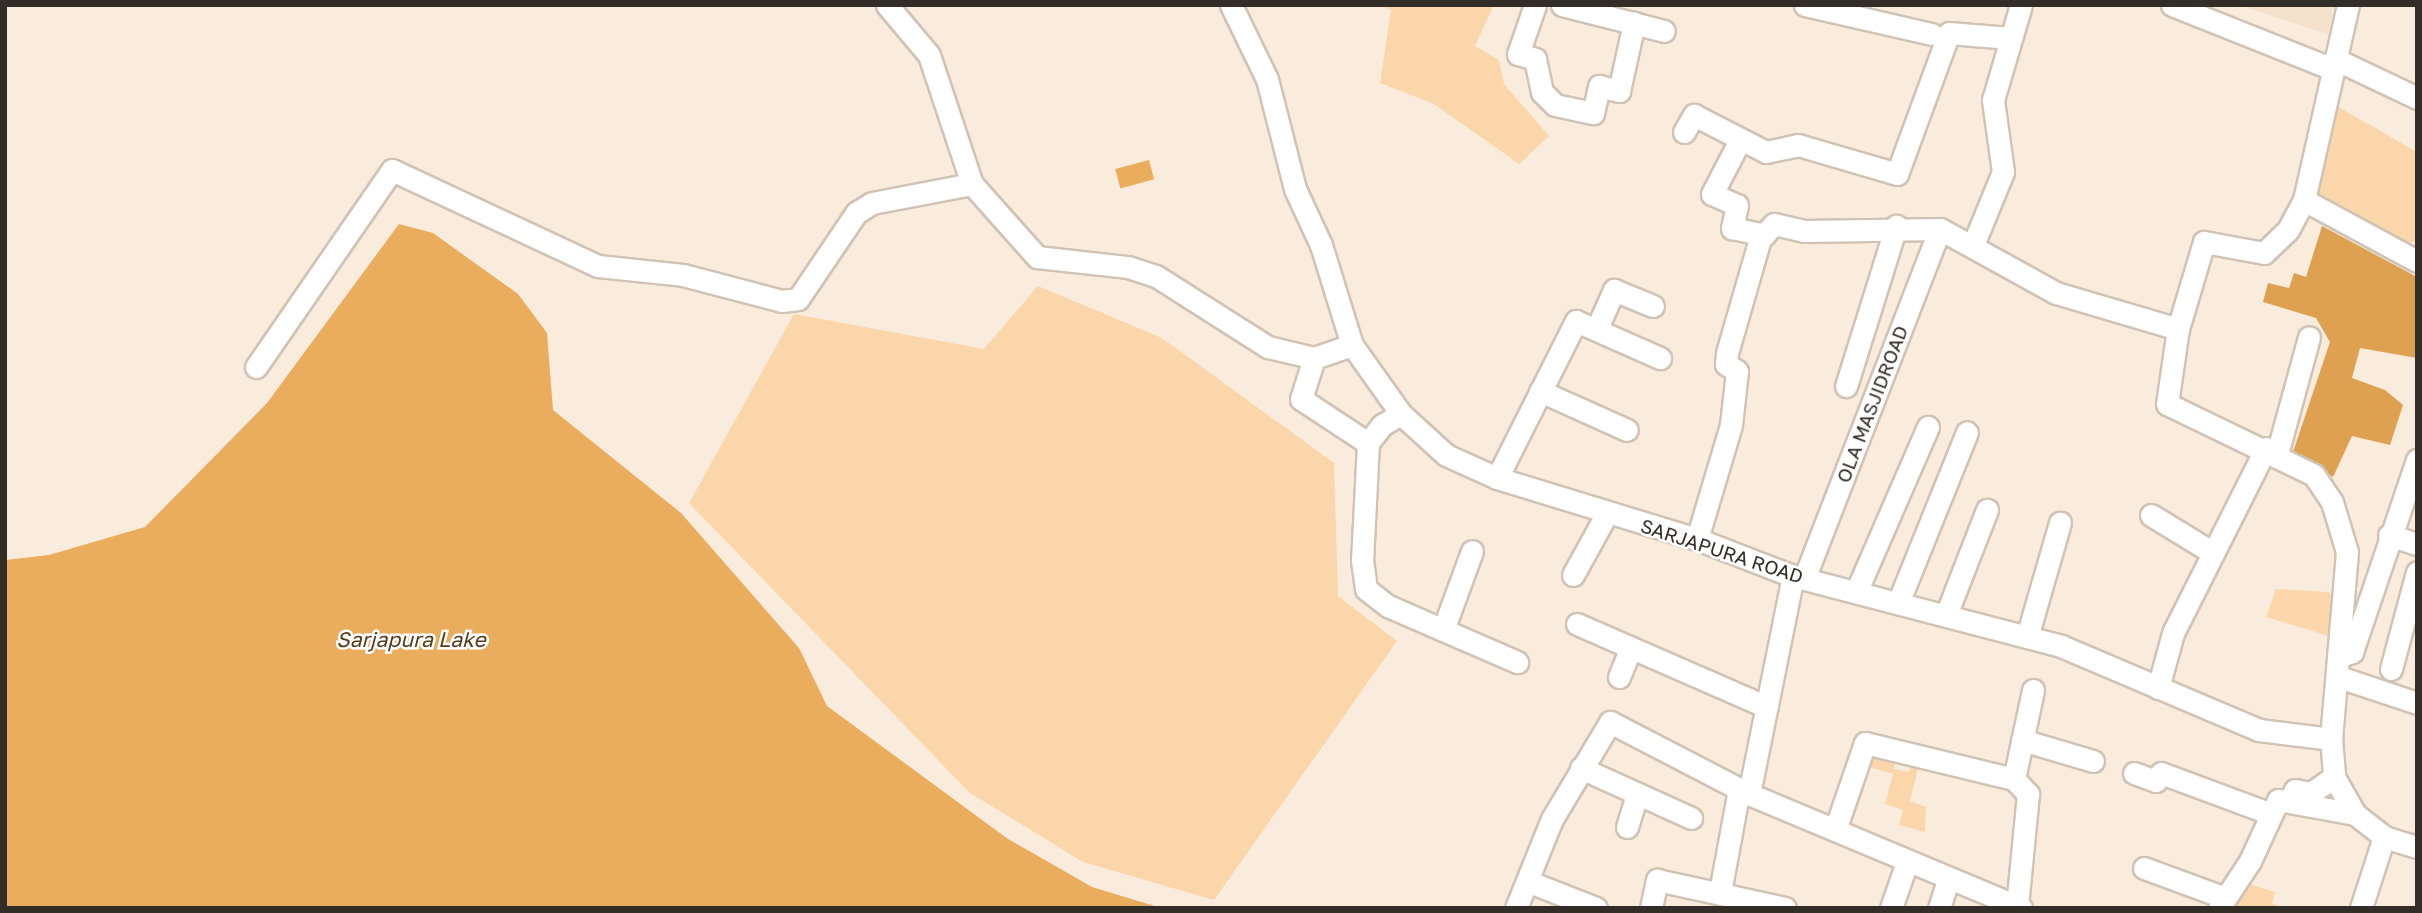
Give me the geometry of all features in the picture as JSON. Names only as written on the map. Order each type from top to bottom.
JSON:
[{"type":"street","points":[[887,5],[929,55],[972,184],[1037,257],[1128,267],[1156,276],[1268,347],[1314,358],[1352,345]]},
{"type":"street","name":"SARJAPURA ROAD","points":[[1231,5],[1267,79],[1295,189],[1321,245],[1352,345],[1401,414],[1446,455],[1497,478],[1606,515],[1697,539],[1798,578],[1857,590],[2027,637],[2259,730],[2331,739]]},
{"type":"street","points":[[1535,5],[1518,54],[1535,59],[1542,92],[1555,105],[1593,113],[1599,86],[1619,91],[1634,23]]},
{"type":"street","points":[[1562,5],[1664,31]]},
{"type":"street","points":[[1805,5],[1933,34]]},
{"type":"street","points":[[1973,245],[2003,172],[1993,100],[2021,5]]},
{"type":"street","points":[[2172,5],[2334,64],[2417,98]]},
{"type":"street","points":[[2348,5],[2304,200],[2288,230],[2264,253],[2204,242],[2178,329],[2167,404],[2272,452],[2314,475],[2332,502],[2347,552],[2340,666],[2331,739],[2334,777],[2355,814],[2384,837],[2417,847]]},
{"type":"street","points":[[1684,132],[1694,115],[1766,152],[1798,145],[1897,174],[1949,33],[2010,38]]},
{"type":"street","points":[[1740,140],[1712,194],[1737,205],[1732,228],[1764,235]]},
{"type":"street","points":[[256,367],[392,170],[597,266],[683,275],[782,301],[798,299],[856,213],[872,203],[972,184]]},
{"type":"street","points":[[2304,200],[2417,261]]},
{"type":"street","points":[[1697,539],[1731,425],[1737,370],[1726,364],[1727,353],[1764,235],[1774,225],[1804,231],[1896,226],[1940,229],[2056,293],[2178,329]]},
{"type":"street","points":[[1846,386],[1896,226]]},
{"type":"street","name":"OLA MASJIDROAD","points":[[1720,892],[1798,578],[1940,229]]},
{"type":"street","points":[[1597,328],[1614,290],[1653,306]]},
{"type":"street","points":[[1497,478],[1576,321],[1660,358]]},
{"type":"street","points":[[2158,688],[2173,633],[2210,551],[2272,452],[2309,337]]},
{"type":"street","points":[[1314,358],[1301,399],[1368,443]]},
{"type":"street","points":[[1540,391],[1627,430]]},
{"type":"street","points":[[1401,414],[1382,425],[1368,443],[1362,560],[1366,589],[1388,606],[1517,662]]},
{"type":"street","points":[[1857,590],[1928,427]]},
{"type":"street","points":[[1898,603],[1967,432]]},
{"type":"street","points":[[2340,666],[2352,652],[2389,535],[2417,460]]},
{"type":"street","points":[[1946,615],[1987,510]]},
{"type":"street","points":[[1573,575],[1606,515]]},
{"type":"street","points":[[2151,515],[2210,551]]},
{"type":"street","points":[[2027,637],[2060,523]]},
{"type":"street","points":[[2389,535],[2417,544]]},
{"type":"street","points":[[1443,630],[1472,551]]},
{"type":"street","points":[[2391,669],[2417,572]]},
{"type":"street","points":[[1577,624],[1767,707]]},
{"type":"street","points":[[1619,677],[1631,648]]},
{"type":"street","points":[[2340,666],[2417,703]]},
{"type":"street","points":[[2014,779],[2033,690]]},
{"type":"street","points":[[1516,908],[1552,819],[1610,722],[1744,791],[1948,880],[1992,903],[2019,907],[2028,794],[2014,779],[1866,743],[1835,830]]},
{"type":"street","points":[[2022,740],[2093,761]]},
{"type":"street","points":[[1581,768],[1691,818]]},
{"type":"street","points":[[2134,773],[2157,781],[2161,773],[2271,814]]},
{"type":"street","points":[[2289,802],[2295,790],[2311,793],[2334,777]]},
{"type":"street","points":[[1628,827],[1637,794]]},
{"type":"street","points":[[2144,868],[2221,902],[2250,860],[2278,800],[2355,814]]},
{"type":"street","points":[[2361,908],[2384,837]]},
{"type":"street","points":[[1891,908],[1907,862]]},
{"type":"street","points":[[1651,908],[1657,880],[1785,908]]},
{"type":"street","points":[[1939,908],[1948,880]]},
{"type":"street","points":[[1527,881],[1596,908]]},
{"type":"shaded area","points":[[1380,5],[1494,5],[1475,46],[1499,60],[1504,84],[1549,136],[1519,164],[1434,104],[1380,83],[1391,10]]},
{"type":"shaded area","points":[[2238,5],[2334,5],[2328,34]]},
{"type":"shaded area","points":[[2335,105],[2417,152],[2417,242],[2405,242],[2326,204],[2315,193]]},
{"type":"shaded area","points":[[2322,226],[2417,277],[2417,358],[2360,348],[2352,378],[2385,390],[2403,405],[2390,445],[2352,436],[2333,477],[2293,452],[2330,342],[2316,318],[2263,302],[2268,283],[2289,288],[2294,273],[2306,277]]},
{"type":"shaded area","points":[[1038,286],[1162,338],[1334,463],[1338,596],[1397,641],[1214,900],[1083,862],[970,793],[689,503],[794,314],[984,349]]},
{"type":"shaded area","points":[[2276,589],[2328,592],[2340,603],[2339,639],[2266,617]]},
{"type":"shaded area","points":[[1874,752],[1895,757],[1894,769],[1909,772],[1912,762],[1919,764],[1910,801],[1926,807],[1925,832],[1899,825],[1903,810],[1885,804],[1893,774],[1869,767]]},
{"type":"shaded area","points":[[2246,883],[2275,892],[2272,903],[2283,908],[2226,908]]},
{"type":"water","points":[[1149,160],[1154,179],[1120,188],[1115,169]]},
{"type":"water","name":"Sarjapura Lake","points":[[399,224],[433,233],[518,294],[547,333],[553,410],[681,513],[799,648],[827,706],[1008,839],[1092,887],[1161,908],[5,908],[5,560],[49,555],[145,527],[267,403]]}]
